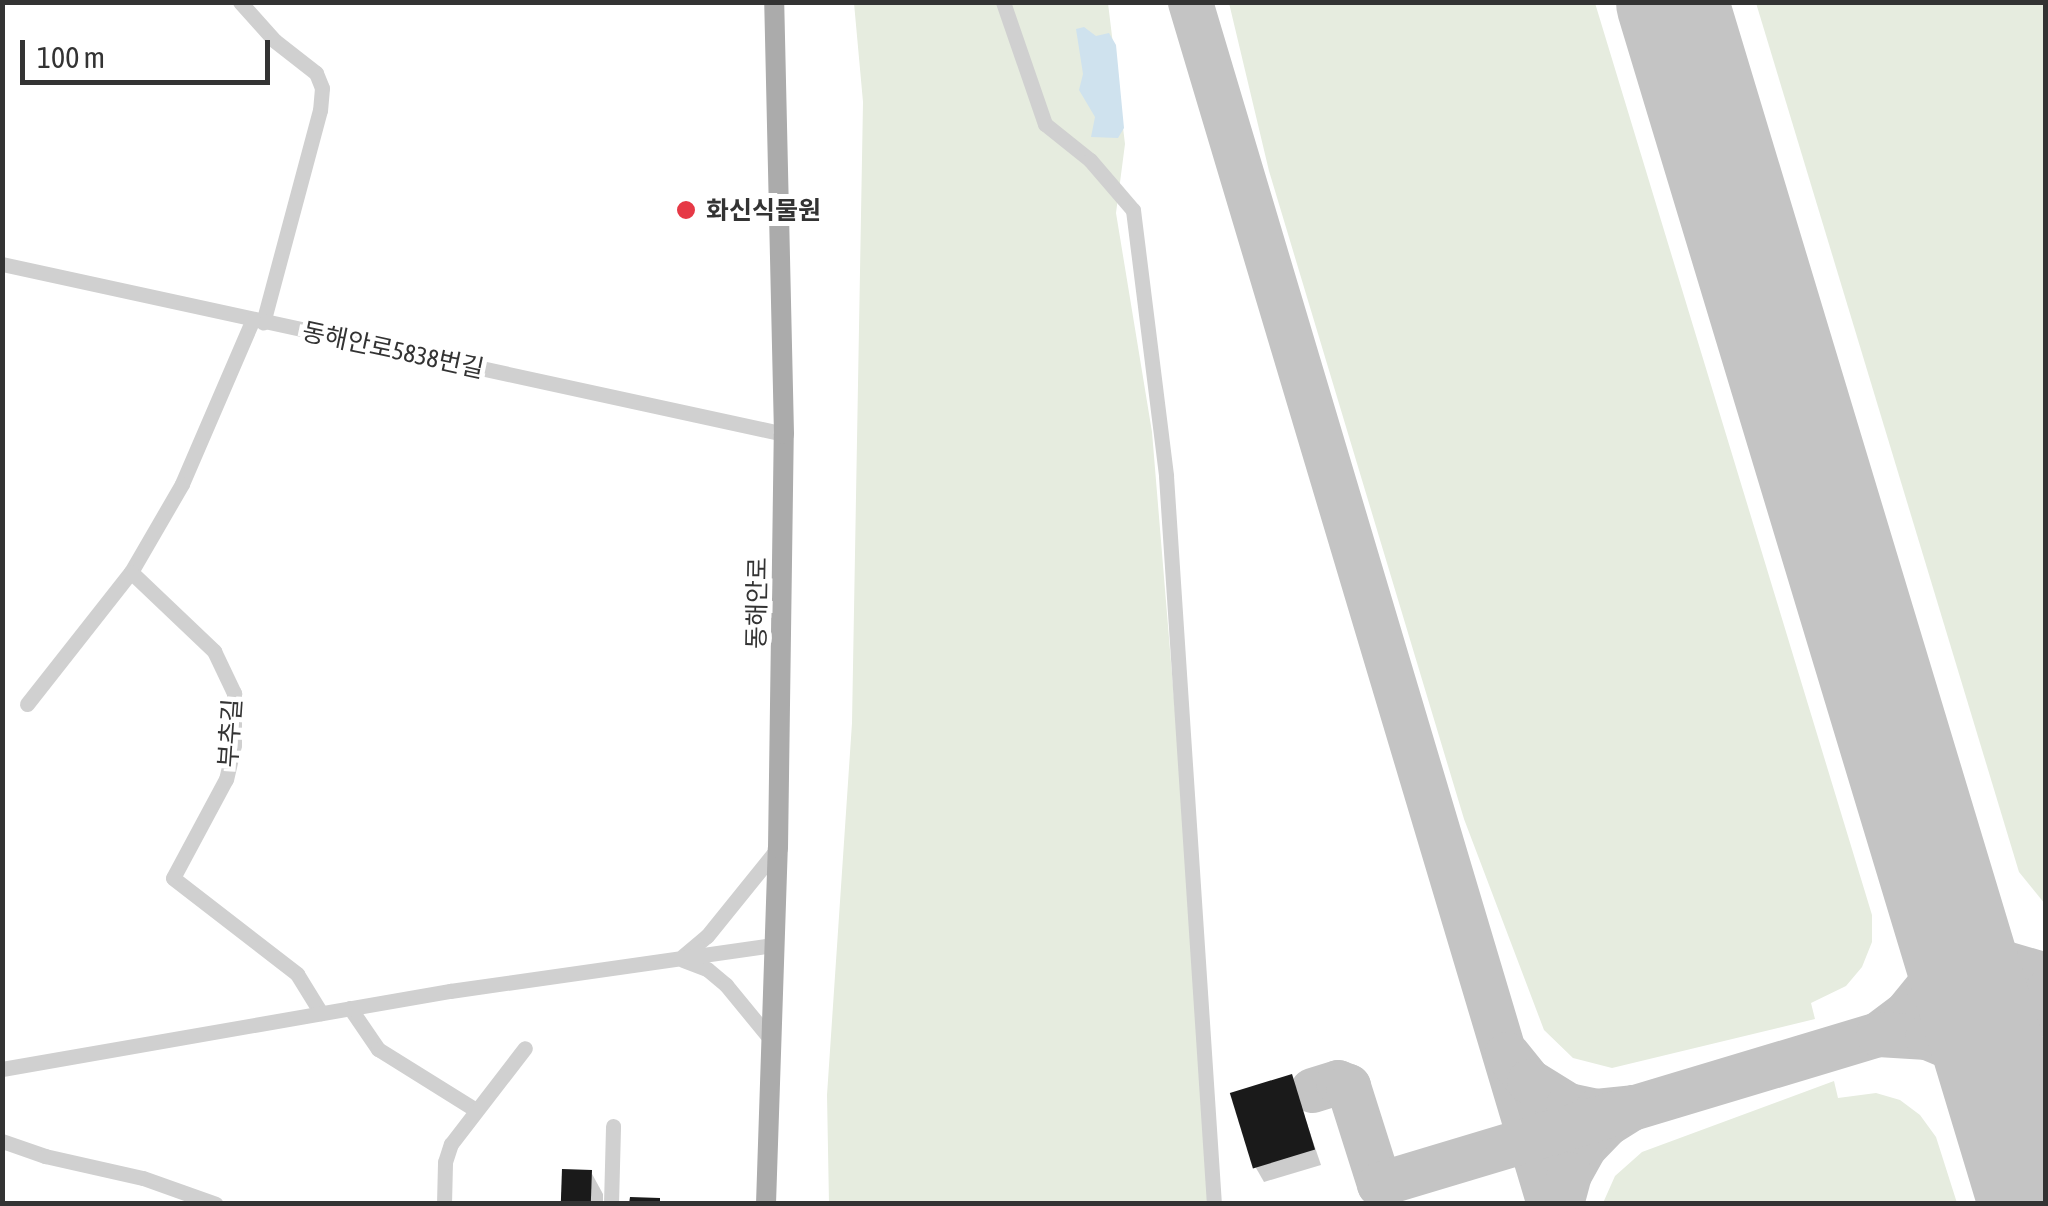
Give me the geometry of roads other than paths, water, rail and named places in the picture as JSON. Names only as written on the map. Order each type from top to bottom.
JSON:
[{"type":"main road","name":"동해안로","points":[[766,1204],[778,848],[784,434],[774,2]]},
{"type":"street","points":[[27,704],[131,572],[182,484],[258,320],[320,110],[322,88],[316,73],[275,41],[240,2]]},
{"type":"street","points":[[1003,2],[1044,124],[1090,160],[1133,210],[1166,476],[1214,1204]]},
{"type":"street","name":"동해안로5838번길","points":[[2,264],[784,434]]},
{"type":"street","name":"부추길","points":[[131,572],[214,650],[234,692],[234,746],[226,779],[172,878],[297,974],[321,1013]]},
{"type":"street","points":[[680,959],[707,936],[778,848]]},
{"type":"street","points":[[2,1068],[350,1008],[775,945]]},
{"type":"street","points":[[680,959],[707,969],[726,985],[772,1041]]},
{"type":"street","points":[[350,1008],[378,1050],[476,1110]]},
{"type":"street","points":[[444,1204],[444,1162],[476,1110],[525,1048]]},
{"type":"street","points":[[610,1204],[613,1126]]},
{"type":"street","points":[[2,1141],[45,1156],[142,1178],[216,1204]]},
{"type":"water","points":[[1084,27],[1096,36],[1109,33],[1116,45],[1124,128],[1118,138],[1091,137],[1095,117],[1079,90],[1083,74],[1076,29]]},
{"type":"place","name":"화신식물원","points":[[686,210]]}]
